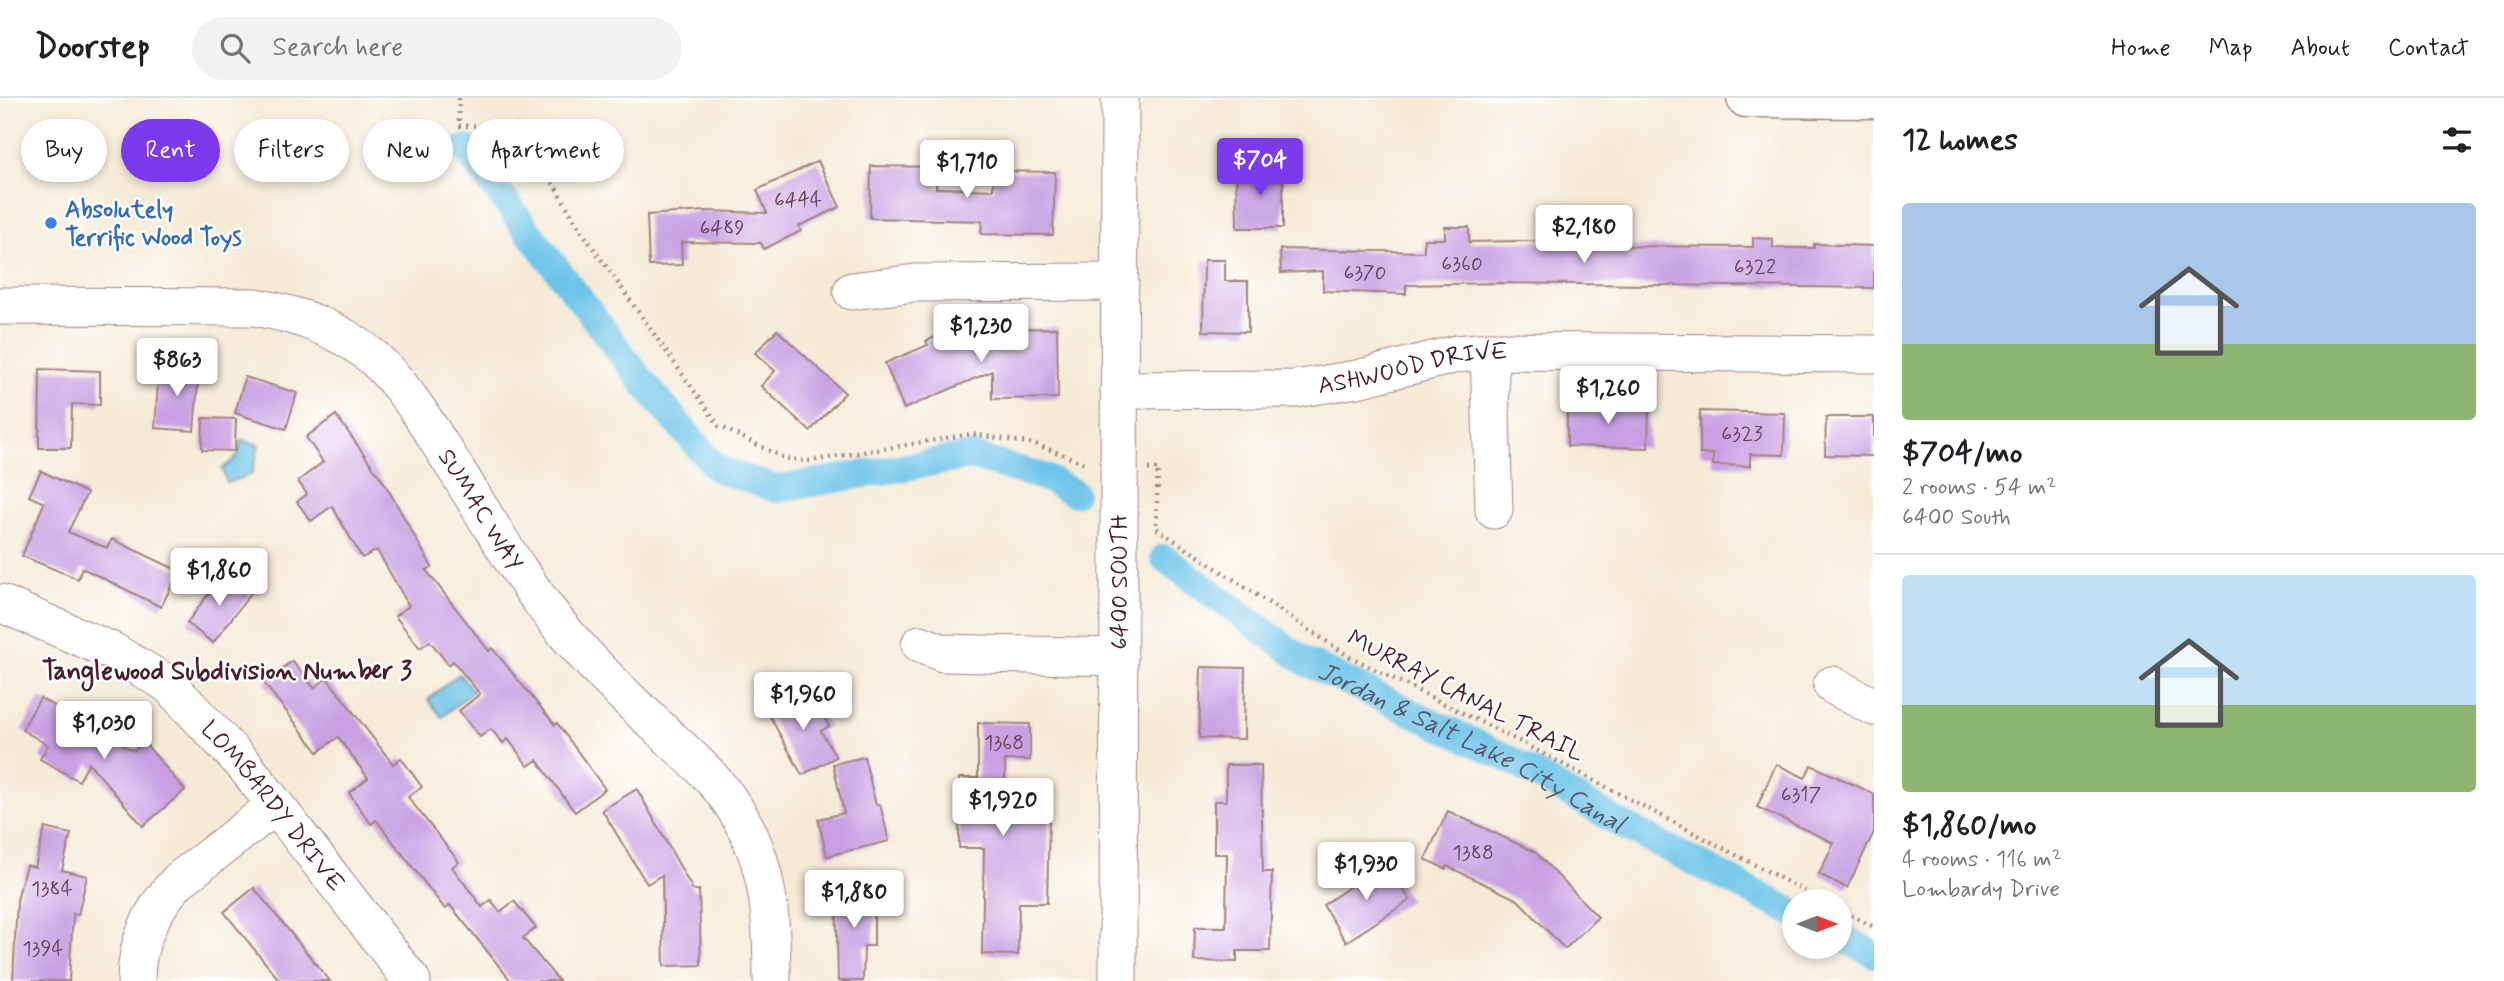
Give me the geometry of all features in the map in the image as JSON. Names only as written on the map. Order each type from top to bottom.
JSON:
[{"type":"main road","points":[[1746,98],[1874,99]]},
{"type":"street","name":"6400 SOUTH","points":[[1118,981],[1120,98]]},
{"type":"street","points":[[852,291],[915,283],[1119,282]]},
{"type":"street","name":"SUMAC WAY","points":[[0,306],[255,306],[291,314],[326,327],[351,341],[374,359],[412,401],[539,599],[569,636],[634,705],[704,767],[730,800],[751,838],[765,880],[771,923],[772,981]]},
{"type":"street","points":[[1489,351],[1494,510]]},
{"type":"street","name":"ASHWOOD DRIVE","points":[[1119,390],[1295,389],[1357,379],[1457,354],[1489,351],[1874,354]]},
{"type":"street","name":"LOMBARDY DRIVE","points":[[0,603],[112,651],[169,684],[245,766],[412,981]]},
{"type":"street","points":[[920,644],[943,653],[1119,657]]},
{"type":"street","points":[[1832,685],[1874,707]]},
{"type":"street","points":[[136,981],[143,938],[149,922],[167,894],[178,881],[275,806]]},
{"type":"path","points":[[459,98],[459,126],[517,125],[584,235],[719,426],[732,434],[786,459],[810,461],[971,434],[1035,444],[1092,466]]},
{"type":"path","name":"MURRAY CANAL TRAIL","points":[[1150,469],[1158,469],[1156,528],[1350,657],[1517,740],[1801,889]]},
{"type":"path","points":[[1852,916],[1874,927]]},
{"type":"water","points":[[242,440],[259,445],[252,474],[227,483],[222,469],[236,458]]},
{"type":"water","points":[[459,674],[473,691],[442,717],[428,700]]},
{"type":"building","points":[[818,161],[840,207],[799,226],[801,231],[764,249],[761,243],[681,242],[682,265],[649,266],[647,215],[705,211],[767,213],[757,190]]},
{"type":"building","points":[[871,166],[937,167],[936,188],[993,190],[994,171],[1055,172],[1053,235],[981,234],[982,221],[870,218]]},
{"type":"building","points":[[1236,168],[1283,168],[1283,228],[1237,228]]},
{"type":"building","points":[[1445,227],[1469,227],[1469,242],[1753,247],[1753,238],[1773,239],[1773,248],[1814,248],[1814,244],[1874,246],[1874,288],[1499,283],[1406,285],[1406,294],[1323,291],[1323,271],[1281,273],[1280,249],[1424,252],[1424,239],[1445,239]]},
{"type":"building","points":[[1204,260],[1225,260],[1225,281],[1248,281],[1248,332],[1203,331]]},
{"type":"building","points":[[1057,328],[1058,398],[992,399],[992,371],[904,409],[885,363],[928,345],[926,341],[953,330]]},
{"type":"building","points":[[777,330],[845,393],[810,431],[761,386],[775,371],[755,353]]},
{"type":"building","points":[[159,366],[199,369],[194,431],[155,428]]},
{"type":"building","points":[[40,369],[100,371],[100,405],[72,404],[71,448],[39,448]]},
{"type":"building","points":[[245,377],[297,393],[286,429],[235,413]]},
{"type":"building","points":[[1567,405],[1649,406],[1648,448],[1567,446]]},
{"type":"building","points":[[1700,411],[1785,413],[1784,455],[1750,454],[1750,466],[1713,465],[1713,454],[1700,454]]},
{"type":"building","points":[[336,415],[385,484],[432,567],[426,570],[489,651],[492,648],[555,725],[557,723],[605,789],[575,812],[537,760],[528,766],[508,739],[503,743],[491,729],[480,737],[459,711],[480,694],[453,661],[449,665],[430,641],[420,648],[395,616],[409,606],[377,550],[362,558],[332,506],[311,521],[297,502],[307,494],[298,481],[323,462],[306,437]]},
{"type":"building","points":[[1826,417],[1874,417],[1874,456],[1825,455]]},
{"type":"building","points":[[203,418],[236,419],[235,451],[202,450]]},
{"type":"building","points":[[41,471],[87,493],[68,532],[107,548],[112,539],[179,571],[161,607],[82,568],[78,579],[22,556],[44,503],[29,496]]},
{"type":"building","points":[[224,573],[251,593],[213,643],[187,623]]},
{"type":"building","points":[[292,661],[314,688],[327,678],[393,764],[401,758],[422,787],[408,797],[459,862],[452,867],[482,907],[491,900],[500,912],[514,901],[536,928],[523,938],[559,981],[511,981],[450,905],[445,909],[376,820],[371,824],[349,793],[368,778],[338,737],[318,752],[264,683]]},
{"type":"building","points":[[1201,667],[1245,668],[1244,739],[1199,738]]},
{"type":"building","points":[[809,690],[829,726],[821,731],[836,757],[802,775],[768,713]]},
{"type":"building","points":[[40,698],[134,751],[144,742],[185,790],[143,826],[89,763],[79,781],[40,759],[48,745],[22,730]]},
{"type":"building","points":[[978,723],[1030,724],[1030,760],[1005,760],[1005,815],[1049,815],[1047,903],[1019,903],[1018,955],[982,954],[984,848],[959,848],[959,778],[978,778]]},
{"type":"building","points":[[864,757],[876,805],[880,804],[889,841],[827,856],[818,819],[844,813],[833,764]]},
{"type":"building","points":[[1776,764],[1805,778],[1811,765],[1874,794],[1874,832],[1847,888],[1819,874],[1834,843],[1757,807]]},
{"type":"building","points":[[1226,765],[1261,765],[1263,872],[1272,872],[1270,951],[1237,951],[1237,962],[1194,961],[1195,927],[1226,927],[1227,854],[1214,854],[1214,801],[1226,801]]},
{"type":"building","points":[[637,789],[693,890],[699,890],[701,965],[664,966],[662,875],[647,884],[602,810]]},
{"type":"building","points":[[1448,811],[1535,852],[1598,917],[1565,949],[1518,900],[1447,866],[1446,869],[1425,859]]},
{"type":"building","points":[[45,828],[71,834],[62,870],[87,876],[78,915],[73,914],[69,981],[13,981],[17,900],[26,865],[35,867]]},
{"type":"building","points":[[1385,863],[1410,900],[1346,942],[1323,905]]},
{"type":"building","points":[[836,887],[874,887],[874,946],[864,946],[863,981],[838,981]]},
{"type":"building","points":[[254,888],[330,981],[280,981],[224,912]]},
{"type":"waterway","name":"Jordan & Salt Lake City Canal","points":[[465,148],[642,381],[716,468],[776,489],[971,456],[1046,478],[1074,493]]},
{"type":"waterway","name":"Jordan & Salt Lake City Canal","points":[[1164,558],[1306,662],[1509,759],[1623,825],[1782,907]]},
{"type":"waterway","name":"Jordan & Salt Lake City Canal","points":[[1852,943],[1874,954]]},
{"type":"place","name":"Absolutely Terrific Wood Toys","points":[[51,223]]},
{"type":"district","name":"Tanglewood Subdivision Number 3","points":[[227,670]]}]
